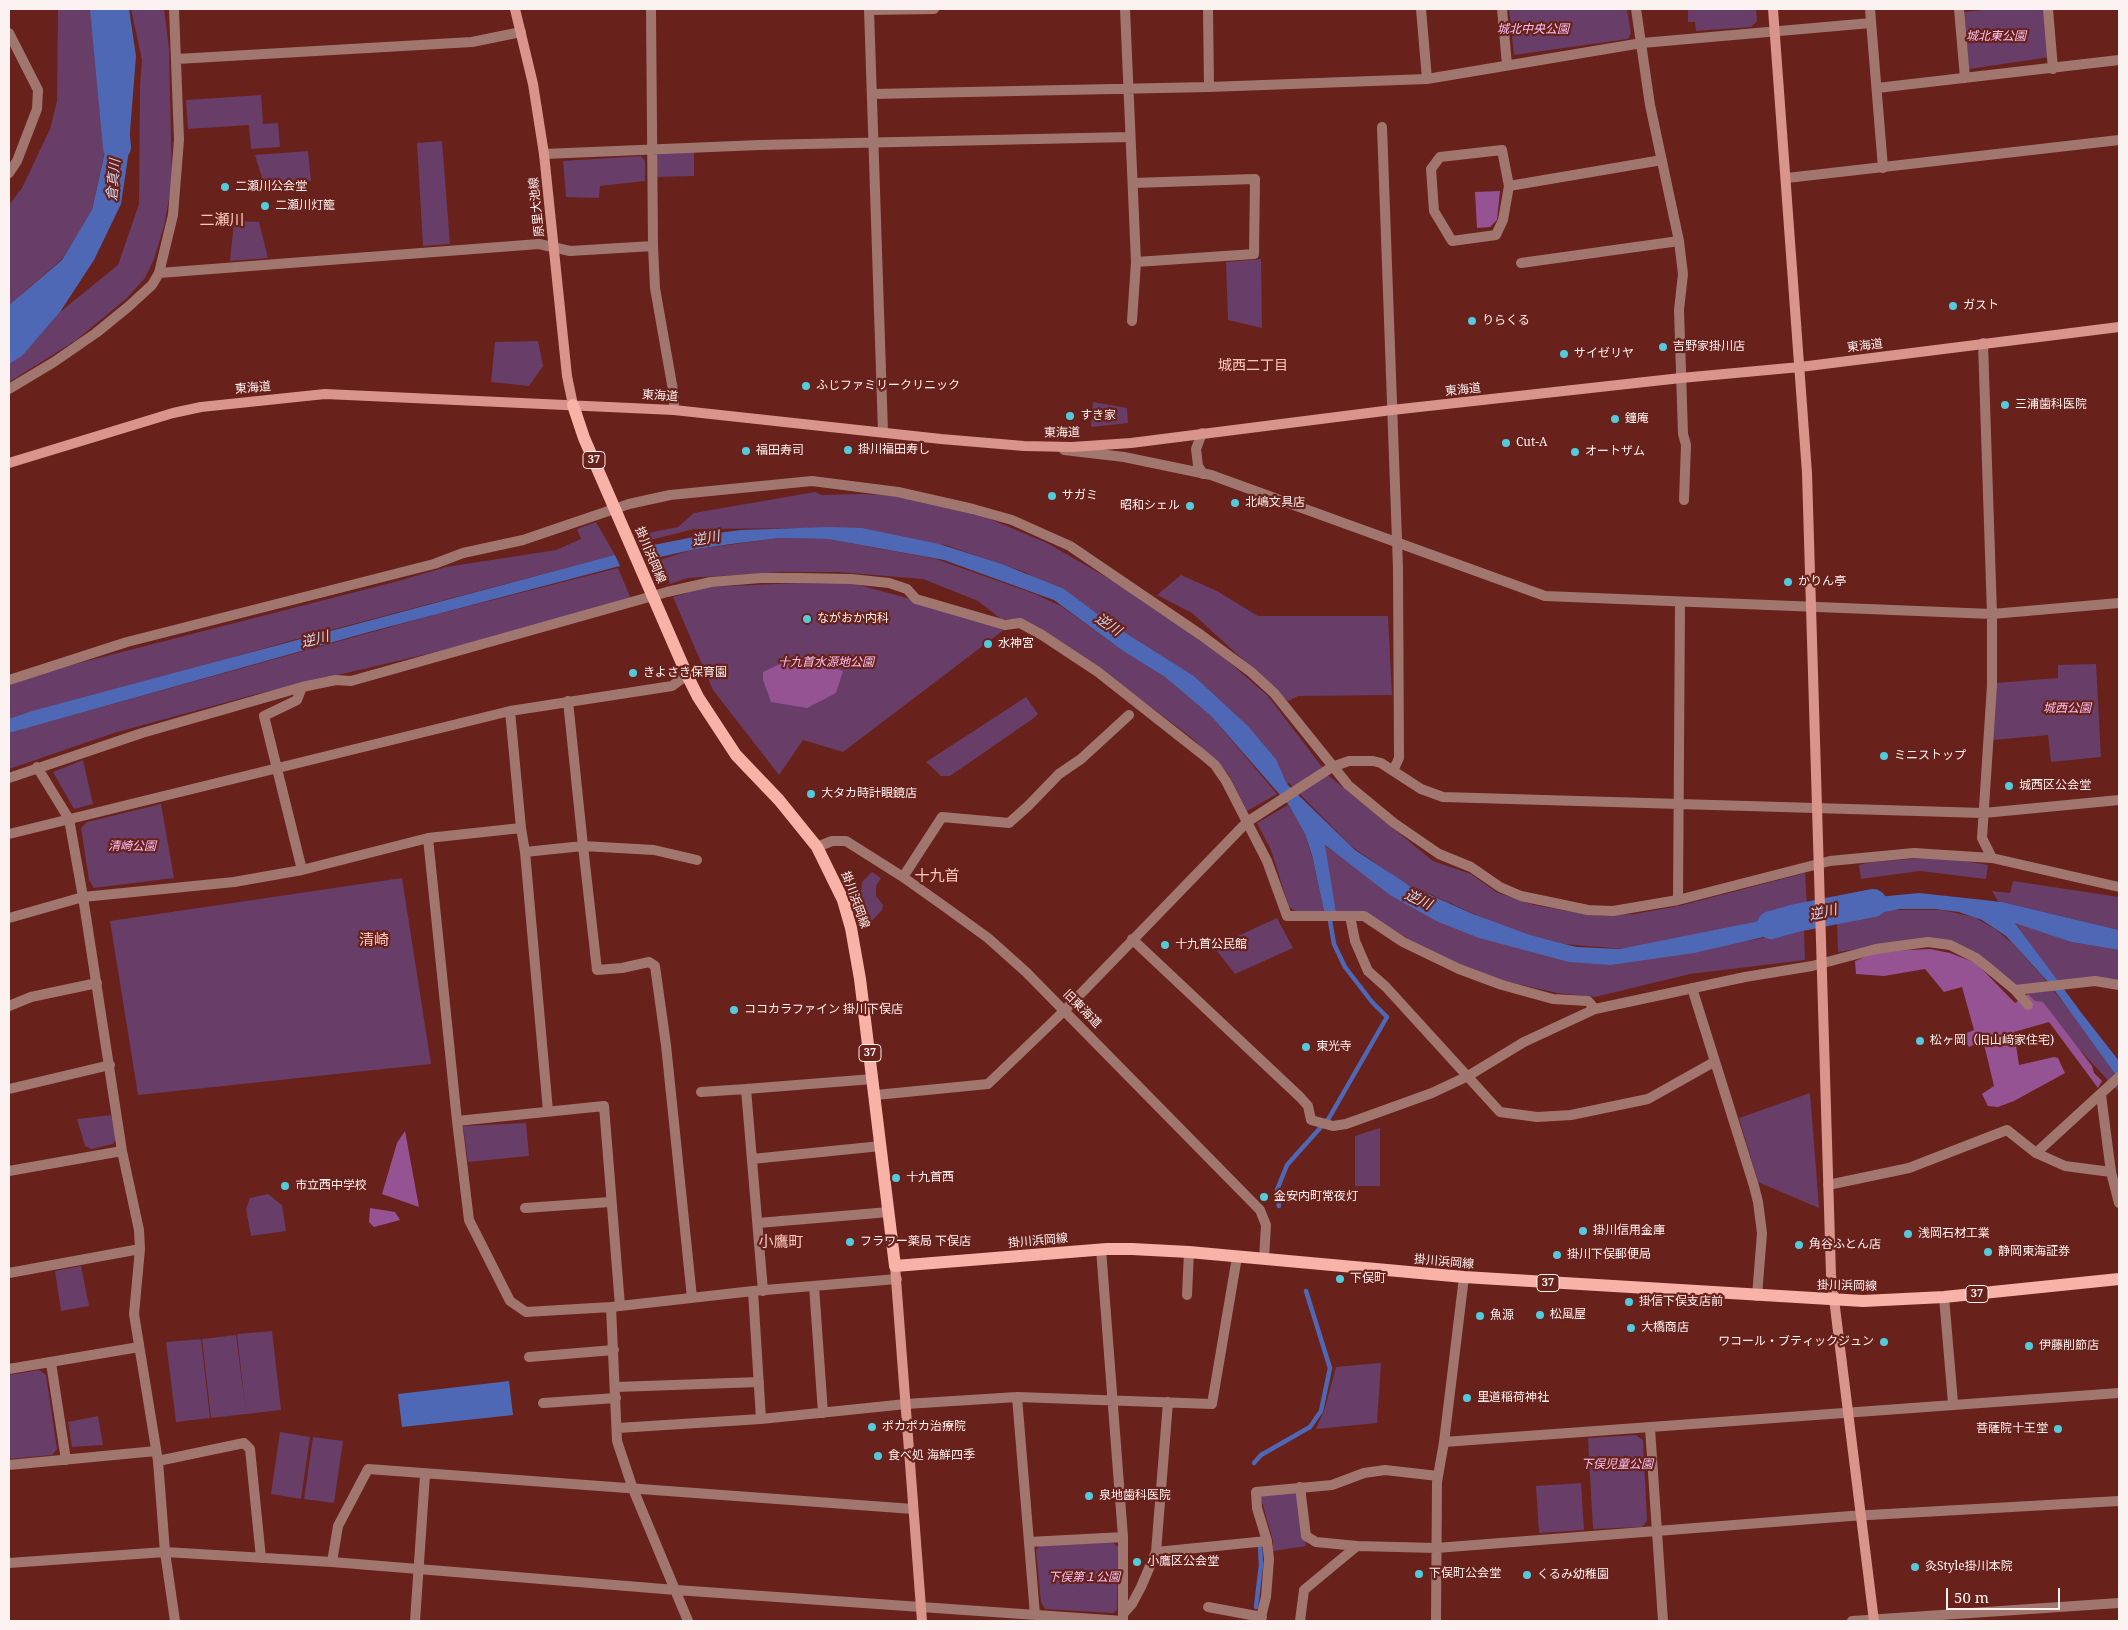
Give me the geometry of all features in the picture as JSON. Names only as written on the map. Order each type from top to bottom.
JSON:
[{"type":"main road","name":"原里大池線","points":[[515,9],[533,84],[544,154],[567,376],[573,405]]},
{"type":"main road","points":[[1773,9],[1787,178],[1807,473],[1831,1275],[1874,1620]]},
{"type":"main road","name":"東海道","points":[[9,463],[173,413],[236,402],[325,394],[674,410],[1024,446],[1121,443],[1392,410],[1681,378],[1800,367],[2119,327]]},
{"type":"main road","name":"掛川浜岡線","points":[[573,405],[584,438],[687,675],[714,724],[736,755],[784,805],[816,847],[843,900],[851,928],[860,979],[876,1096],[896,1272],[1101,1249],[1189,1252],[1464,1277],[1862,1301],[1944,1297],[2119,1279]]},
{"type":"main road","points":[[896,1272],[922,1621]]},
{"type":"street","points":[[9,389],[54,362],[96,333],[152,285],[159,273],[173,215],[179,140],[174,9]]},
{"type":"street","points":[[651,9],[655,288],[674,396],[674,410]]},
{"type":"street","points":[[883,432],[869,9],[934,9]]},
{"type":"street","points":[[1125,9],[1129,137],[1136,262],[1132,321]]},
{"type":"street","points":[[1208,9],[1209,87]]},
{"type":"street","points":[[1421,9],[1427,79]]},
{"type":"street","points":[[1502,9],[1507,64]]},
{"type":"street","points":[[1636,9],[1650,105],[1679,241],[1683,274],[1679,310],[1683,434],[1686,445],[1684,500]]},
{"type":"street","points":[[1870,9],[1883,168]]},
{"type":"street","points":[[1960,9],[1965,78]]},
{"type":"street","points":[[2048,9],[2053,69]]},
{"type":"street","points":[[872,94],[1209,87],[1427,79],[1507,64],[1642,43],[1871,23]]},
{"type":"street","points":[[177,59],[472,42],[521,32]]},
{"type":"street","points":[[9,33],[38,90],[37,109],[17,161],[9,173]]},
{"type":"street","points":[[1877,88],[2119,60]]},
{"type":"street","points":[[1382,127],[1395,541],[1398,568],[1399,758],[1393,771]]},
{"type":"street","points":[[544,154],[653,151],[759,145],[1129,137]]},
{"type":"street","points":[[1787,178],[2119,140]]},
{"type":"street","points":[[1502,150],[1509,186],[1503,220],[1496,235],[1452,241],[1434,211],[1431,169],[1440,157],[1502,150]]},
{"type":"street","points":[[1509,186],[1662,160]]},
{"type":"street","points":[[1133,184],[1255,179],[1254,254],[1136,262]]},
{"type":"street","points":[[1521,263],[1679,241]]},
{"type":"street","points":[[159,273],[539,244],[570,251],[653,246]]},
{"type":"street","points":[[1983,343],[1992,614],[1992,685],[1982,838],[1992,858]]},
{"type":"street","points":[[1202,433],[1196,449],[1198,466],[1203,474]]},
{"type":"street","points":[[1024,446],[1124,457],[1203,474],[1395,541],[1544,596],[1992,614],[2119,604]]},
{"type":"street","points":[[9,680],[127,642],[434,564],[463,553],[523,540],[670,496],[812,481],[898,492],[973,509],[1012,520],[1070,546],[1201,635],[1251,672],[1274,693],[1330,768],[1387,817],[1439,854],[1471,867],[1500,887],[1521,896],[1588,910],[1613,911],[1678,900],[1853,858],[1914,853],[1992,858],[2119,887]]},
{"type":"street","points":[[9,778],[142,733],[302,687],[336,680],[351,681],[652,594],[711,582],[760,578],[851,579],[889,583],[907,589],[916,599],[1005,625],[1020,623],[1042,635],[1098,672],[1202,754],[1215,765],[1226,781],[1248,821],[1267,861],[1286,916],[1364,916],[1403,942],[1459,969],[1502,985],[1553,999],[1588,1001],[1595,1009]]},
{"type":"street","points":[[1678,900],[1677,804],[1680,602]]},
{"type":"street","points":[[9,834],[278,766],[510,711],[672,686],[687,675]]},
{"type":"street","points":[[302,687],[297,700],[264,716],[278,766],[302,870]]},
{"type":"street","points":[[568,701],[597,970],[622,968],[650,962],[655,966],[666,1045],[692,1298]]},
{"type":"street","points":[[510,711],[548,1111]]},
{"type":"street","points":[[903,877],[942,817],[1009,823],[1059,774],[1081,759],[1129,715]]},
{"type":"street","points":[[876,1096],[988,1084],[1065,1010],[1248,821],[1330,768],[1348,760],[1382,763],[1421,789],[1443,797],[1984,813],[2119,800]]},
{"type":"street","points":[[37,767],[69,819],[97,983],[122,1151],[139,1230],[140,1250],[134,1314],[157,1456],[165,1552],[175,1621]]},
{"type":"street","points":[[9,918],[83,897],[234,882],[302,870],[428,838],[521,828]]},
{"type":"street","points":[[428,838],[469,1220],[510,1301],[526,1312],[616,1306],[814,1286],[896,1272]]},
{"type":"street","name":"旧東海道","points":[[816,847],[832,841],[846,841],[903,877],[988,938],[1026,972],[1260,1210],[1266,1225],[1264,1259]]},
{"type":"street","points":[[524,852],[583,846],[654,850],[697,860]]},
{"type":"street","points":[[1350,916],[1355,941],[1368,970],[1386,987],[1500,1112],[1537,1117],[1571,1115],[1648,1099],[1714,1062]]},
{"type":"street","points":[[1132,939],[1300,1097],[1308,1106],[1311,1120],[1333,1126],[1346,1124],[1432,1093],[1468,1076],[1524,1042],[1595,1009],[1876,949],[1928,942],[1950,945],[1976,958],[2015,990],[2028,1005]]},
{"type":"street","points":[[2015,990],[2095,981],[2119,984]]},
{"type":"street","points":[[9,1006],[31,997],[97,983]]},
{"type":"street","points":[[1692,988],[1758,1202],[1762,1233],[1757,1296]]},
{"type":"street","points":[[9,1089],[110,1065]]},
{"type":"street","points":[[2036,1153],[2119,1077]]},
{"type":"street","points":[[701,1092],[873,1080]]},
{"type":"street","points":[[746,1089],[758,1223],[761,1419]]},
{"type":"street","points":[[2101,1095],[2111,1172],[2119,1203]]},
{"type":"street","points":[[457,1121],[604,1106],[616,1306],[614,1350],[617,1440],[633,1489],[688,1621]]},
{"type":"street","points":[[1828,1185],[1909,1168],[2007,1130],[2036,1153],[2065,1166],[2111,1172]]},
{"type":"street","points":[[752,1159],[881,1146]]},
{"type":"street","points":[[9,1171],[122,1151]]},
{"type":"street","points":[[525,1208],[610,1202]]},
{"type":"street","points":[[758,1223],[889,1212]]},
{"type":"street","points":[[1101,1249],[1123,1537],[1123,1619]]},
{"type":"street","points":[[9,1273],[140,1250]]},
{"type":"street","points":[[1187,1295],[1189,1252]]},
{"type":"street","points":[[618,1428],[761,1419],[906,1404],[1017,1397],[1212,1404],[1237,1257]]},
{"type":"street","points":[[1436,1621],[1438,1476],[1444,1442],[1464,1277]]},
{"type":"street","points":[[814,1286],[823,1413]]},
{"type":"street","points":[[1944,1297],[1953,1404]]},
{"type":"street","points":[[9,1369],[139,1347]]},
{"type":"street","points":[[529,1357],[614,1350]]},
{"type":"street","points":[[50,1363],[66,1460]]},
{"type":"street","points":[[616,1387],[759,1382]]},
{"type":"street","points":[[1444,1442],[2119,1393]]},
{"type":"street","points":[[1017,1397],[1035,1615]]},
{"type":"street","points":[[543,1403],[616,1398]]},
{"type":"street","points":[[1123,1619],[1141,1587],[1156,1552],[1168,1402]]},
{"type":"street","points":[[1650,1428],[1663,1621]]},
{"type":"street","points":[[9,1465],[66,1460],[157,1456],[244,1443],[250,1449],[261,1558]]},
{"type":"street","points":[[332,1562],[338,1526],[368,1469],[913,1508]]},
{"type":"street","points":[[1208,1606],[1261,1619],[1266,1597],[1269,1559],[1267,1540],[1257,1508],[1256,1492],[1332,1484],[1364,1473],[1385,1470],[1438,1476]]},
{"type":"street","points":[[415,1621],[425,1474]]},
{"type":"street","points":[[1300,1487],[1306,1536],[1316,1542],[1357,1546],[1436,1548],[1861,1516],[2119,1501]]},
{"type":"street","points":[[1029,1542],[1123,1537]]},
{"type":"street","points":[[1156,1552],[1267,1540]]},
{"type":"street","points":[[1300,1621],[1304,1590],[1357,1546]]},
{"type":"street","points":[[9,1563],[165,1552],[332,1562],[676,1590],[1035,1615],[1123,1619]]},
{"type":"street","points":[[1852,1621],[2119,1603]]},
{"type":"green space","points":[[58,9],[95,9],[114,48],[119,80],[116,100],[91,214],[62,259],[9,305],[9,205],[22,188],[50,129],[57,101]]},
{"type":"green space","points":[[131,9],[164,9],[169,48],[172,183],[164,226],[154,259],[145,278],[127,298],[75,341],[9,382],[9,363],[22,356],[60,312],[118,265],[139,204],[142,60]]},
{"type":"green space","name":"城北中央公園","points":[[1509,9],[1627,9],[1631,33],[1628,39],[1514,55]]},
{"type":"green space","points":[[1688,9],[1756,9],[1757,21],[1751,27],[1696,31],[1695,22],[1688,22]]},
{"type":"green space","name":"城北東公園","points":[[1992,9],[2046,9],[2050,57],[1969,69],[1964,12]]},
{"type":"green space","points":[[261,95],[263,124],[278,123],[280,147],[251,149],[249,125],[188,129],[186,100]]},
{"type":"green space","points":[[442,141],[450,244],[423,246],[417,143]]},
{"type":"green space","points":[[308,151],[311,181],[264,184],[255,155]]},
{"type":"green space","points":[[694,152],[694,176],[656,177],[655,153]]},
{"type":"green space","points":[[641,156],[645,161],[645,181],[600,186],[599,198],[566,197],[563,161]]},
{"type":"green space","points":[[234,221],[259,222],[268,258],[230,261]]},
{"type":"green space","points":[[1261,259],[1262,328],[1228,320],[1226,262]]},
{"type":"green space","points":[[538,341],[543,366],[529,386],[491,382],[495,342]]},
{"type":"green space","points":[[1093,402],[1127,408],[1128,423],[1091,427]]},
{"type":"green space","points":[[815,492],[822,495],[901,496],[939,506],[971,511],[1047,543],[1127,589],[1206,642],[1268,696],[1329,776],[1433,861],[1471,874],[1496,892],[1534,905],[1590,915],[1635,914],[1683,905],[1805,873],[1807,906],[1754,922],[1624,949],[1564,944],[1508,929],[1403,882],[1351,846],[1289,783],[1287,784],[1276,759],[1248,726],[1194,676],[1025,572],[945,545],[812,528],[694,529],[650,540],[648,533],[678,527],[694,513]]},
{"type":"green space","points":[[596,522],[615,555],[297,639],[9,721],[9,681],[446,567],[556,550],[581,539],[577,529]]},
{"type":"green space","points":[[780,538],[828,539],[936,559],[1035,594],[1061,606],[1123,651],[1165,677],[1211,716],[1277,794],[1247,811],[1229,775],[1193,739],[1147,704],[1022,619],[1001,619],[978,601],[923,579],[838,572],[782,572],[688,578],[670,584],[660,560],[691,550]]},
{"type":"green space","points":[[618,568],[631,599],[508,635],[253,695],[114,733],[9,769],[9,733],[430,616]]},
{"type":"green space","points":[[1181,575],[1217,591],[1258,616],[1388,616],[1392,695],[1298,696],[1288,701],[1192,613],[1157,595]]},
{"type":"green space","name":"十九首水源地公園","points":[[845,581],[1009,626],[843,752],[803,740],[779,775],[713,690],[673,597],[707,587]]},
{"type":"green space","name":"城西公園","points":[[2096,664],[2101,757],[2051,762],[2048,735],[1993,740],[1996,683],[2058,678],[2058,665]]},
{"type":"green space","points":[[1026,697],[1038,714],[950,776],[941,776],[926,762]]},
{"type":"green space","points":[[83,760],[93,804],[74,809],[53,772]]},
{"type":"green space","name":"清崎公園","points":[[161,804],[174,878],[94,888],[89,880],[81,828],[87,822]]},
{"type":"green space","points":[[1288,805],[1305,834],[1313,860],[1324,911],[1297,912],[1289,907],[1271,850],[1257,823]]},
{"type":"green space","points":[[1324,845],[1401,901],[1436,921],[1581,963],[1753,940],[1804,930],[1805,960],[1690,974],[1595,997],[1557,993],[1505,981],[1465,968],[1422,947],[1389,927],[1336,912]]},
{"type":"green space","points":[[1924,858],[1958,860],[1988,865],[1986,879],[1920,871],[1861,879],[1859,865],[1871,862]]},
{"type":"green space","points":[[872,872],[881,878],[876,886],[876,896],[883,905],[882,910],[868,925],[861,899],[861,890],[862,882]]},
{"type":"green space","points":[[402,878],[431,1064],[138,1095],[110,921]]},
{"type":"green space","points":[[2013,881],[2119,897],[2119,930],[1998,901],[1992,891],[2010,893]]},
{"type":"green space","points":[[1891,910],[1942,910],[1974,917],[1995,929],[2012,943],[2043,977],[2104,1054],[2119,1077],[2119,1092],[2028,994],[2007,983],[1952,945],[1869,947],[1838,952],[1837,921]]},
{"type":"green space","points":[[1277,918],[1293,948],[1235,974],[1214,947]]},
{"type":"green space","points":[[2015,922],[2071,942],[2119,950],[2119,989],[2109,986],[2059,986]]},
{"type":"green space","points":[[1810,1093],[1819,1208],[1758,1182],[1739,1118]]},
{"type":"green space","points":[[111,1115],[116,1138],[113,1144],[92,1149],[85,1146],[77,1119]]},
{"type":"green space","points":[[526,1123],[529,1156],[468,1162],[463,1126]]},
{"type":"green space","points":[[1380,1128],[1380,1186],[1355,1186],[1355,1136]]},
{"type":"green space","points":[[268,1194],[282,1205],[286,1231],[251,1236],[246,1209],[250,1198]]},
{"type":"green space","points":[[81,1266],[89,1306],[61,1311],[55,1271]]},
{"type":"green space","points":[[272,1331],[281,1410],[246,1414],[237,1334]]},
{"type":"green space","points":[[236,1335],[246,1414],[211,1418],[202,1339]]},
{"type":"green space","points":[[201,1339],[210,1418],[176,1422],[166,1342]]},
{"type":"green space","points":[[1381,1363],[1377,1423],[1316,1429],[1325,1408],[1336,1367]]},
{"type":"green space","points":[[39,1370],[46,1375],[57,1449],[52,1455],[9,1459],[9,1375]]},
{"type":"green space","points":[[98,1416],[103,1445],[72,1447],[68,1422]]},
{"type":"green space","points":[[280,1432],[310,1437],[301,1499],[271,1494]]},
{"type":"green space","name":"下俣児童公園","points":[[1636,1435],[1643,1440],[1647,1521],[1642,1527],[1593,1529],[1588,1438]]},
{"type":"green space","points":[[313,1437],[343,1441],[334,1503],[304,1499]]},
{"type":"green space","points":[[1581,1483],[1584,1530],[1539,1533],[1536,1486]]},
{"type":"green space","points":[[1299,1491],[1306,1546],[1273,1551],[1273,1541],[1260,1495]]},
{"type":"green space","name":"下俣第１公園","points":[[1112,1542],[1118,1547],[1117,1610],[1113,1613],[1045,1609],[1041,1602],[1036,1550],[1040,1546]]},
{"type":"shaded area","points":[[1500,191],[1497,220],[1490,227],[1477,228],[1475,192]]},
{"type":"shaded area","points":[[812,656],[818,663],[843,671],[836,693],[807,708],[771,702],[763,680],[763,672],[795,657]]},
{"type":"shaded area","points":[[1930,949],[1950,953],[1976,963],[2015,1003],[2028,994],[2035,1001],[2043,1002],[2092,1066],[2094,1073],[2102,1081],[2098,1088],[2049,1022],[2014,1032],[2019,1065],[2054,1057],[2058,1058],[2065,1073],[2014,1101],[1998,1107],[1988,1106],[1982,1094],[1994,1086],[1983,1040],[1969,1047],[1962,1035],[1974,1030],[1962,987],[1944,992],[1925,969],[1884,976],[1856,974],[1855,961],[1872,954],[1888,951]]},
{"type":"shaded area","points":[[405,1131],[419,1207],[382,1194],[397,1143]]},
{"type":"shaded area","points":[[370,1208],[395,1212],[400,1220],[374,1227],[369,1222]]},
{"type":"water","points":[[95,9],[129,9],[136,56],[128,157],[121,204],[94,260],[60,312],[22,356],[9,364],[9,305],[62,260],[92,210],[120,84],[114,48]]},
{"type":"water","points":[[828,527],[862,528],[939,544],[1002,564],[1064,589],[1108,622],[1194,676],[1248,726],[1276,759],[1287,784],[1355,850],[1410,886],[1473,914],[1527,934],[1564,944],[1577,947],[1620,949],[1754,922],[1807,906],[1807,927],[1694,953],[1610,965],[1569,962],[1479,938],[1436,921],[1390,895],[1325,845],[1336,912],[1324,911],[1312,855],[1305,834],[1288,804],[1211,716],[1165,677],[1123,651],[1054,600],[944,560],[828,539],[780,538],[731,544],[691,550],[616,567],[369,632],[9,733],[9,719],[32,711],[648,546],[741,530]]},
{"type":"water","points":[[1919,893],[2002,902],[2119,930],[2119,950],[2071,942],[2015,923],[2119,1061],[2119,1079],[2050,984],[2006,936],[1982,920],[1959,912],[1935,909],[1900,909],[1837,921],[1836,901]]},
{"type":"water","points":[[509,1381],[513,1415],[402,1427],[398,1394]]},
{"type":"pier","points":[[650,543],[657,560],[621,568],[614,553]]},
{"type":"waterway","name":"倉真川","points":[[104,9],[117,147]]},
{"type":"waterway","name":"逆川","points":[[1771,925],[1796,918],[1873,903]]},
{"type":"waterway","points":[[1279,1206],[1277,1190],[1287,1165],[1329,1118],[1387,1017],[1372,1002],[1345,967],[1334,944],[1329,915]]},
{"type":"waterway","points":[[1254,1463],[1261,1455],[1310,1427],[1321,1411],[1330,1368],[1306,1291]]},
{"type":"waterway","points":[[1256,1607],[1261,1565],[1260,1546]]},
{"type":"place","name":"二瀬川公会堂","points":[[225,187]]},
{"type":"place","name":"二瀬川灯籠","points":[[265,206]]},
{"type":"place","name":"ガスト","points":[[1953,306]]},
{"type":"place","name":"りらくる","points":[[1472,321]]},
{"type":"place","name":"吉野家掛川店","points":[[1663,347]]},
{"type":"place","name":"サイゼリヤ","points":[[1564,354]]},
{"type":"place","name":"ふじファミリークリニック","points":[[806,386]]},
{"type":"place","name":"三浦歯科医院","points":[[2005,405]]},
{"type":"place","name":"すき家","points":[[1070,416]]},
{"type":"place","name":"鐘庵","points":[[1615,419]]},
{"type":"place","name":"Cut-A","points":[[1506,443]]},
{"type":"place","name":"掛川福田寿し","points":[[848,450]]},
{"type":"place","name":"福田寿司","points":[[746,451]]},
{"type":"place","name":"オートザム","points":[[1575,452]]},
{"type":"place","name":"サガミ","points":[[1052,496]]},
{"type":"place","name":"北嶋文具店","points":[[1235,503]]},
{"type":"place","name":"昭和シェル","points":[[1190,506]]},
{"type":"place","name":"かりん亭","points":[[1788,582]]},
{"type":"place","name":"ながおか内科","points":[[807,619]]},
{"type":"place","name":"水神宮","points":[[988,644]]},
{"type":"place","name":"きよさき保育園","points":[[633,673]]},
{"type":"place","name":"ミニストップ","points":[[1884,756]]},
{"type":"place","name":"城西区公会堂","points":[[2009,786]]},
{"type":"place","name":"大タカ時計眼鏡店","points":[[811,794]]},
{"type":"place","name":"十九首公民館","points":[[1165,945]]},
{"type":"place","name":"ココカラファイン 掛川下俣店","points":[[734,1010]]},
{"type":"place","name":"松ヶ岡（旧山﨑家住宅)","points":[[1920,1041]]},
{"type":"place","name":"東光寺","points":[[1306,1047]]},
{"type":"place","name":"十九首西","points":[[896,1178]]},
{"type":"place","name":"市立西中学校","points":[[285,1186]]},
{"type":"place","name":"金安内町常夜灯","points":[[1264,1197]]},
{"type":"place","name":"掛川信用金庫","points":[[1583,1231]]},
{"type":"place","name":"浅岡石材工業","points":[[1908,1234]]},
{"type":"place","name":"フラワー薬局 下俣店","points":[[850,1242]]},
{"type":"place","name":"角谷ふとん店","points":[[1799,1245]]},
{"type":"place","name":"静岡東海証券","points":[[1988,1252]]},
{"type":"place","name":"掛川下俣郵便局","points":[[1557,1255]]},
{"type":"place","name":"下俣町","points":[[1340,1279]]},
{"type":"place","name":"掛信下俣支店前","points":[[1629,1302]]},
{"type":"place","name":"松風屋","points":[[1540,1315]]},
{"type":"place","name":"魚源","points":[[1480,1316]]},
{"type":"place","name":"大橋商店","points":[[1631,1328]]},
{"type":"place","name":"ワコール・ブティックジュン","points":[[1884,1342]]},
{"type":"place","name":"伊藤削節店","points":[[2029,1346]]},
{"type":"place","name":"里道稲荷神社","points":[[1467,1398]]},
{"type":"place","name":"ポカポカ治療院","points":[[872,1427]]},
{"type":"place","name":"菩薩院十王堂","points":[[2058,1429]]},
{"type":"place","name":"食べ処 海鮮四季","points":[[878,1456]]},
{"type":"place","name":"泉地歯科医院","points":[[1089,1496]]},
{"type":"place","name":"小鷹区公会堂","points":[[1137,1562]]},
{"type":"place","name":"灸Style掛川本院","points":[[1915,1567]]},
{"type":"place","name":"下俣町公会堂","points":[[1419,1574]]},
{"type":"place","name":"くるみ幼稚園","points":[[1527,1575]]},
{"type":"district","name":"二瀬川","points":[[222,221]]},
{"type":"district","name":"城西二丁目","points":[[1253,366]]},
{"type":"district","name":"十九首","points":[[937,877]]},
{"type":"district","name":"清崎","points":[[374,941]]},
{"type":"district","name":"小鷹町","points":[[781,1243]]}]
